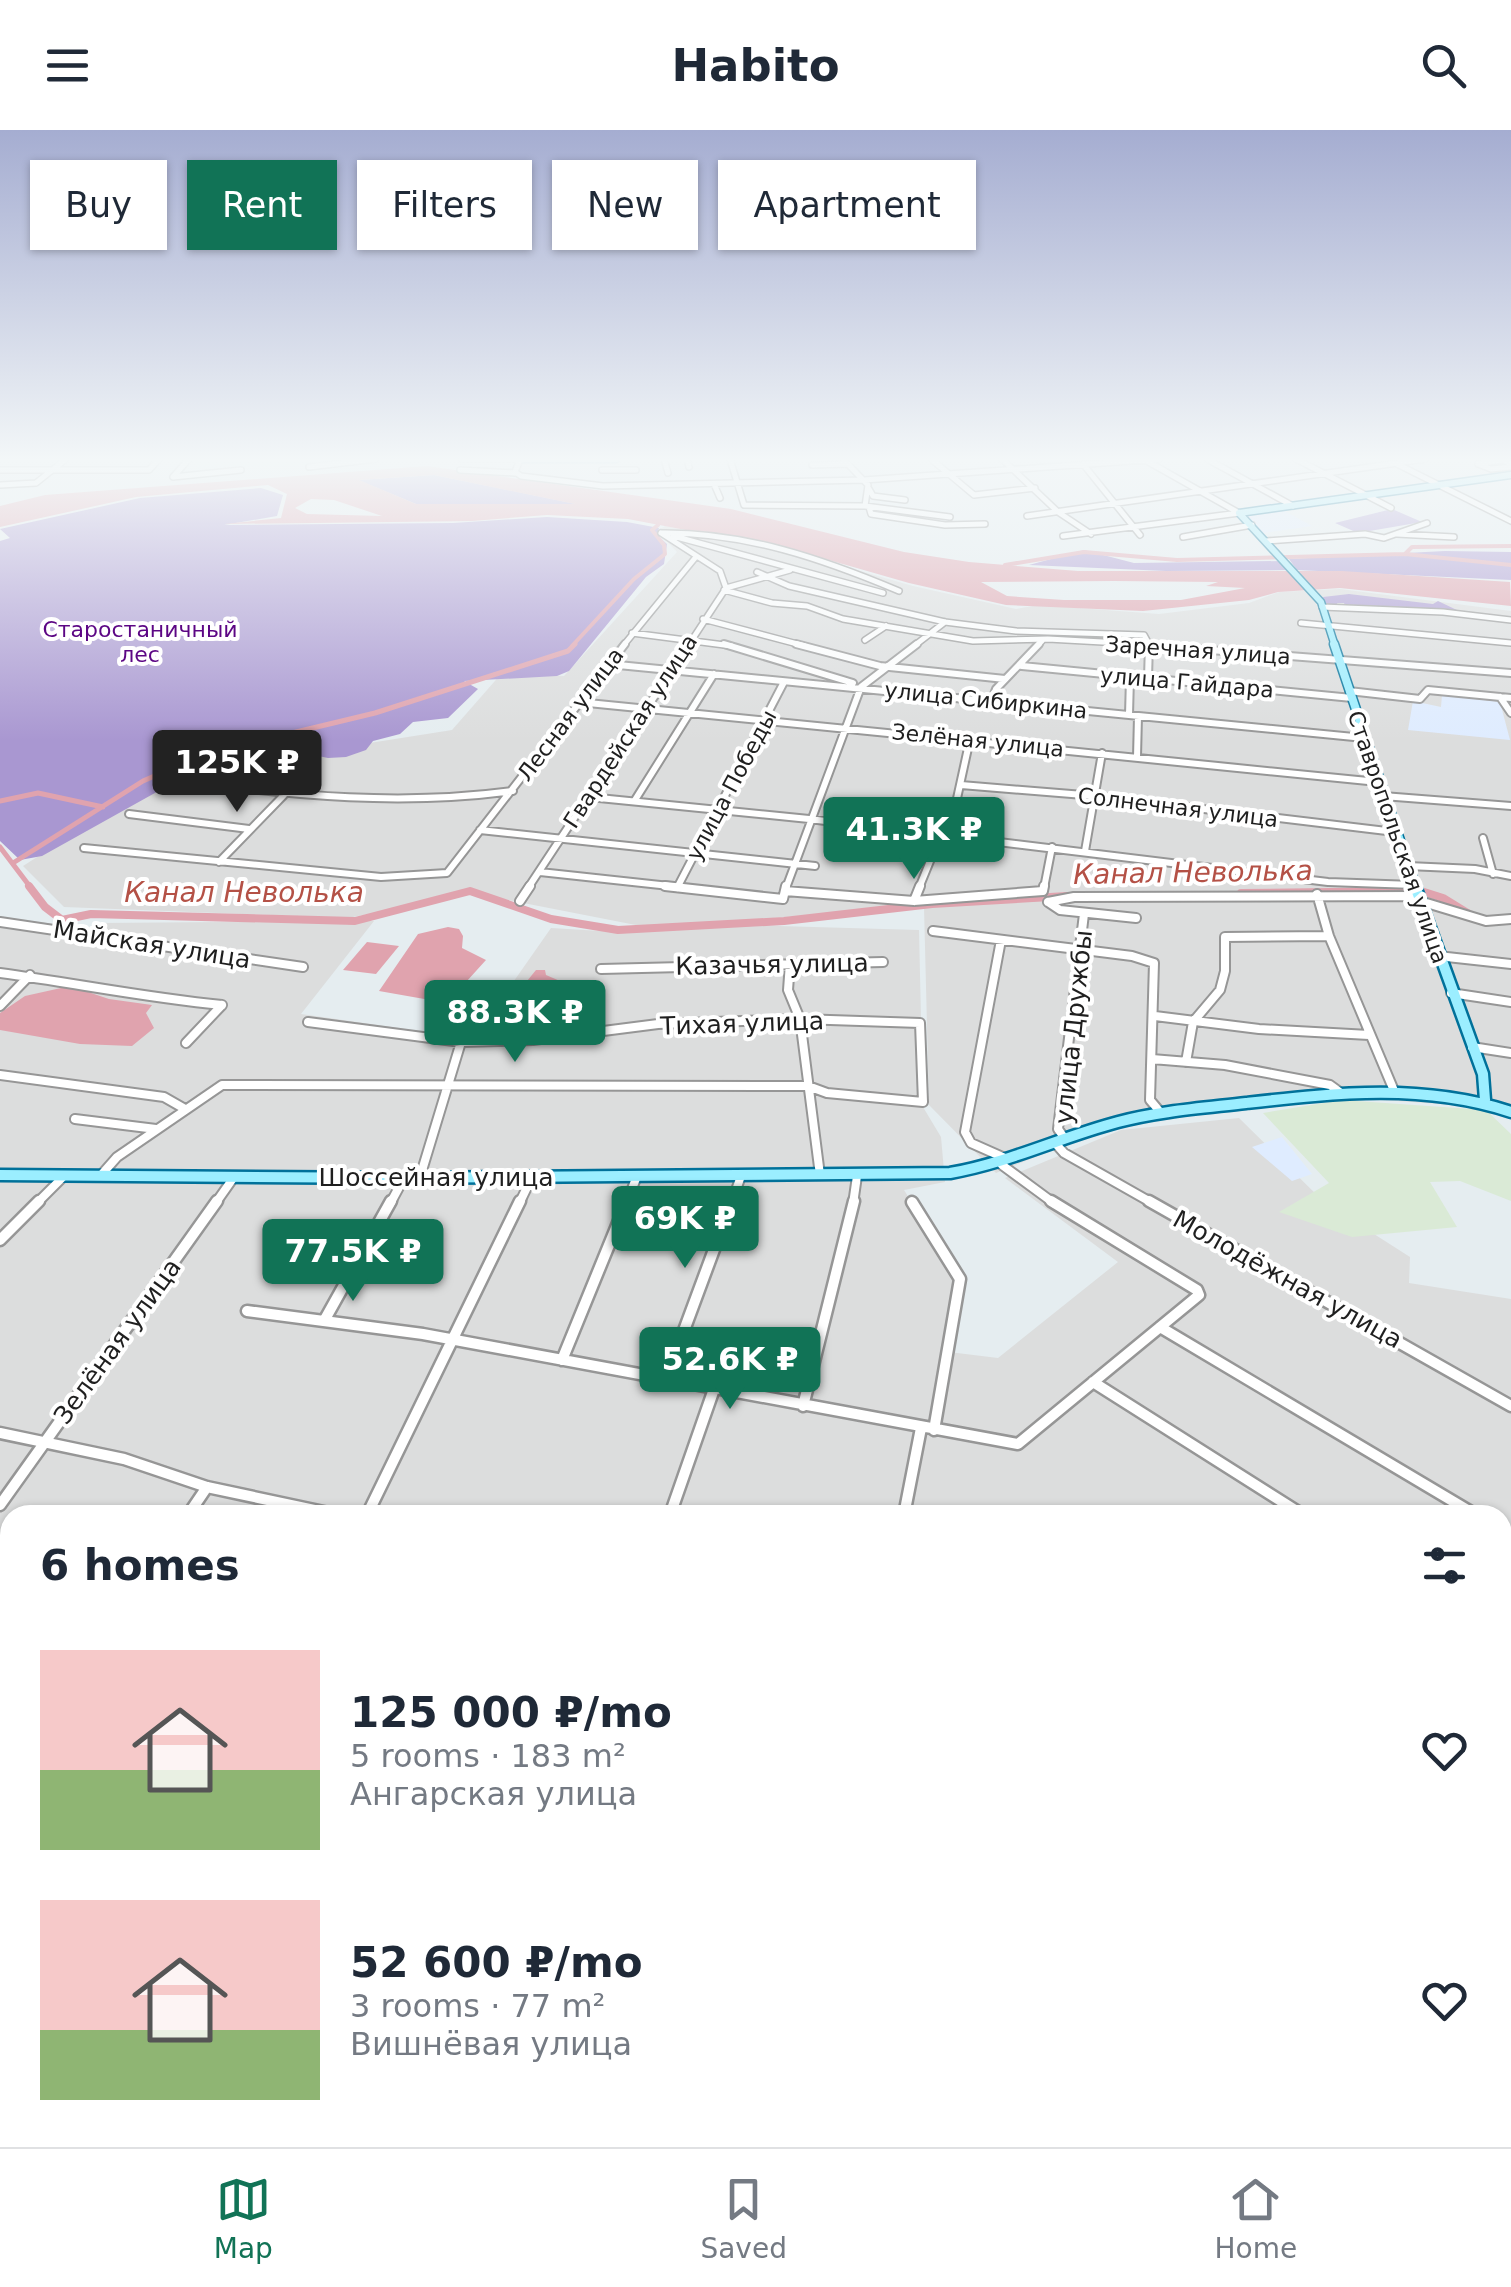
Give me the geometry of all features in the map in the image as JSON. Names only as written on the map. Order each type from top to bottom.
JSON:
[{"type":"main road","name":"Ставропольская улица","points":[[1278,553],[1322,606],[1382,796],[1483,1074],[1485,1100]]},
{"type":"main road","name":"Шоссейная улица","points":[[0,1174],[404,1178],[950,1174],[1001,1164],[1161,1113],[1341,1093],[1485,1100]]},
{"type":"main road","points":[[1485,1100],[1511,1112]]},
{"type":"street","points":[[688,553],[720,570],[725,589],[792,570]]},
{"type":"street","points":[[732,553],[883,593]]},
{"type":"street","points":[[788,553],[858,572],[898,590]]},
{"type":"street","name":"Лесная улица","points":[[447,873],[632,633],[695,558]]},
{"type":"street","points":[[758,572],[945,622],[1048,636],[1137,634],[1146,638],[1150,646],[1148,678]]},
{"type":"street","name":"Гвардейская улица","points":[[520,901],[725,589]]},
{"type":"street","name":"Заречная улица","points":[[725,589],[772,603],[807,606],[856,621],[928,635],[994,642],[1048,636],[1511,673]]},
{"type":"street","points":[[1322,606],[1511,620]]},
{"type":"street","points":[[703,619],[887,666],[1006,679]]},
{"type":"street","points":[[845,627],[856,621]]},
{"type":"street","points":[[784,895],[792,864],[861,687],[945,622]]},
{"type":"street","points":[[1301,623],[1511,643]]},
{"type":"street","points":[[865,640],[886,626]]},
{"type":"street","points":[[632,633],[730,645],[861,687]]},
{"type":"street","points":[[990,702],[1006,679],[1048,636]]},
{"type":"street","points":[[1485,641],[1492,652]]},
{"type":"street","name":"улица Сибиркина","points":[[608,664],[1364,738]]},
{"type":"street","name":"улица Гайдара","points":[[1022,666],[1350,694]]},
{"type":"street","points":[[635,800],[714,674]]},
{"type":"street","points":[[1129,715],[1130,677]]},
{"type":"street","name":"улица Победы","points":[[677,888],[784,682]]},
{"type":"street","points":[[1350,694],[1420,700],[1428,690],[1511,698]]},
{"type":"street","points":[[1500,697],[1511,713]]},
{"type":"street","name":"Зелёная улица","points":[[578,702],[692,710],[1378,782]]},
{"type":"street","points":[[1138,716],[1138,757]]},
{"type":"street","points":[[914,901],[945,835],[970,739]]},
{"type":"street","points":[[1085,851],[1102,754]]},
{"type":"street","points":[[186,781],[284,795],[390,802],[513,791]]},
{"type":"street","name":"Солнечная улица","points":[[961,785],[1096,796],[1396,832]]},
{"type":"street","points":[[219,862],[284,795]]},
{"type":"street","points":[[1382,796],[1511,806]]},
{"type":"street","points":[[589,797],[809,819],[1417,892],[1485,924],[1511,919]]},
{"type":"street","points":[[129,814],[249,829]]},
{"type":"street","points":[[480,830],[815,866]]},
{"type":"street","points":[[1483,838],[1492,874]]},
{"type":"street","points":[[84,848],[381,877],[447,873]]},
{"type":"street","points":[[540,872],[677,888],[914,901],[1044,891],[1052,848]]},
{"type":"street","points":[[1408,866],[1511,876]]},
{"type":"street","points":[[1136,918],[1060,910],[1048,902],[1074,896],[1417,892]]},
{"type":"street","points":[[1318,894],[1329,936],[1395,1093]]},
{"type":"street","name":"улица Дружбы","points":[[1062,1145],[1058,1128],[1084,914]]},
{"type":"street","name":"Майская улица","points":[[0,922],[303,966]]},
{"type":"street","points":[[933,931],[1132,956],[1154,964],[1150,1100],[1161,1113]]},
{"type":"street","points":[[1186,1062],[1194,1022],[1220,990],[1225,971],[1225,938],[1329,936]]},
{"type":"street","points":[[247,1311],[454,1339],[1018,1444],[1199,1296],[1197,1290],[1117,1248],[1033,1190],[1015,1183],[1001,1164],[971,1142],[965,1132],[1001,940]]},
{"type":"street","points":[[1438,956],[1511,964]]},
{"type":"street","name":"Казачья улица","points":[[601,969],[883,962]]},
{"type":"street","points":[[790,963],[788,990],[800,1019],[820,1175]]},
{"type":"street","points":[[0,973],[156,999],[222,1005],[186,1043]]},
{"type":"street","points":[[0,1006],[30,975]]},
{"type":"street","points":[[1451,993],[1511,1002]]},
{"type":"street","points":[[1155,1016],[1368,1036]]},
{"type":"street","name":"Тихая улица","points":[[308,1022],[460,1042],[532,1040],[658,1024],[800,1019],[920,1023],[923,1102],[826,1093],[808,1086]]},
{"type":"street","points":[[420,1177],[460,1042]]},
{"type":"street","points":[[1472,1048],[1511,1054]]},
{"type":"street","points":[[1152,1059],[1330,1084],[1341,1093]]},
{"type":"street","points":[[0,1074],[164,1097],[184,1109]]},
{"type":"street","points":[[102,1174],[117,1157],[222,1085],[808,1086]]},
{"type":"street","points":[[75,1118],[156,1129]]},
{"type":"street","name":"Молодёжная улица","points":[[1062,1145],[1511,1406]]},
{"type":"street","points":[[0,1240],[64,1176]]},
{"type":"street","name":"Зелёная улица","points":[[0,1505],[234,1176]]},
{"type":"street","points":[[562,1360],[636,1176]]},
{"type":"street","points":[[666,1379],[741,1176]]},
{"type":"street","points":[[802,1406],[857,1176]]},
{"type":"street","points":[[373,1505],[532,1177]]},
{"type":"street","points":[[324,1321],[404,1178]]},
{"type":"street","points":[[907,1505],[928,1429],[960,1279],[912,1202]]},
{"type":"street","points":[[1160,1327],[1459,1505]]},
{"type":"street","points":[[1093,1382],[1287,1505]]},
{"type":"street","points":[[673,1505],[714,1389]]},
{"type":"street","points":[[0,1432],[124,1459],[207,1487],[291,1505]]},
{"type":"street","points":[[195,1505],[207,1487]]},
{"type":"shaded area","points":[[676,553],[797,553],[913,586],[1016,609],[1038,605],[1159,614],[1249,603],[1279,592],[1340,589],[1511,611],[1511,1119],[1497,1108],[1340,1097],[1113,1125],[996,1173],[929,1105],[924,907],[646,927],[473,893],[348,918],[64,907],[23,866],[166,775],[452,730],[501,674],[564,676]]},
{"type":"shaded area","points":[[805,553],[911,553],[1078,571],[1342,571],[1510,582],[1511,606],[1340,588],[1278,592],[1249,600],[1143,611],[1006,605]],"holes":[[[981,582],[1218,582],[1206,586],[1245,588],[1181,600],[1064,600],[1007,596]]]},
{"type":"shaded area","points":[[1442,695],[1500,702],[1510,740],[1408,730],[1413,701],[1441,707]]},
{"type":"shaded area","points":[[0,917],[93,929],[99,923],[374,921],[301,1014],[462,1037],[479,1031],[551,928],[618,932],[748,925],[919,930],[923,1107],[941,1137],[945,1182],[904,1190],[960,1279],[949,1352],[998,1358],[1118,1262],[1005,1178],[1121,1130],[1239,1118],[1324,1202],[1410,1257],[1409,1283],[1511,1299],[1511,1505],[0,1505]]},
{"type":"shaded area","points":[[448,927],[459,929],[462,948],[486,960],[447,1003],[379,991],[418,934]]},
{"type":"shaded area","points":[[367,942],[399,946],[376,974],[343,970]]},
{"type":"shaded area","points":[[536,970],[545,970],[546,975],[560,981],[538,1023],[509,1018],[515,1008],[510,1002]]},
{"type":"shaded area","points":[[70,986],[109,999],[152,1005],[146,1013],[154,1028],[132,1046],[80,1044],[0,1030],[0,1013],[25,996]]},
{"type":"shaded area","points":[[1342,1100],[1486,1110],[1511,1134],[1511,1201],[1460,1181],[1430,1182],[1457,1227],[1352,1237],[1279,1212],[1329,1183],[1263,1113]]},
{"type":"shaded area","points":[[1282,1137],[1312,1174],[1292,1181],[1252,1147]]},
{"type":"green space","name":"Старостаничный лес","points":[[0,553],[666,553],[664,564],[646,577],[569,671],[557,676],[464,681],[478,689],[448,718],[413,722],[400,734],[373,741],[366,750],[346,757],[328,758],[294,751],[254,754],[205,765],[42,856],[20,860],[0,841]]},
{"type":"green space","points":[[1073,553],[1096,553],[1134,563],[1281,561],[1288,570],[1166,571],[1029,565]]},
{"type":"green space","points":[[1511,553],[1511,580],[1297,570],[1289,559]]},
{"type":"green space","points":[[1349,594],[1433,604],[1438,601],[1461,612],[1346,607],[1344,603],[1325,604],[1323,597]]},
{"type":"waterway","points":[[572,646],[634,579],[665,553]]},
{"type":"waterway","points":[[1005,565],[1077,553]]},
{"type":"waterway","points":[[1097,553],[1177,560],[1405,554]]},
{"type":"waterway","points":[[1405,554],[1511,565]]},
{"type":"waterway","points":[[102,807],[143,781],[175,767],[234,747],[375,713],[568,651],[575,644]]},
{"type":"waterway","name":"Канал Неволька","points":[[0,801],[38,793],[102,807]]},
{"type":"waterway","points":[[13,863],[102,807]]},
{"type":"waterway","name":"Канал Неволька","points":[[0,847],[31,888]]},
{"type":"waterway","name":"Канал Неволька","points":[[29,886],[45,907],[62,920],[91,914],[355,921],[470,891],[551,919],[618,930],[784,921],[932,904],[1067,896]]},
{"type":"waterway","name":"Канал Неволька","points":[[1241,893],[1411,891]]},
{"type":"waterway","name":"Канал Неволька","points":[[1421,891],[1443,898],[1469,914]]}]
